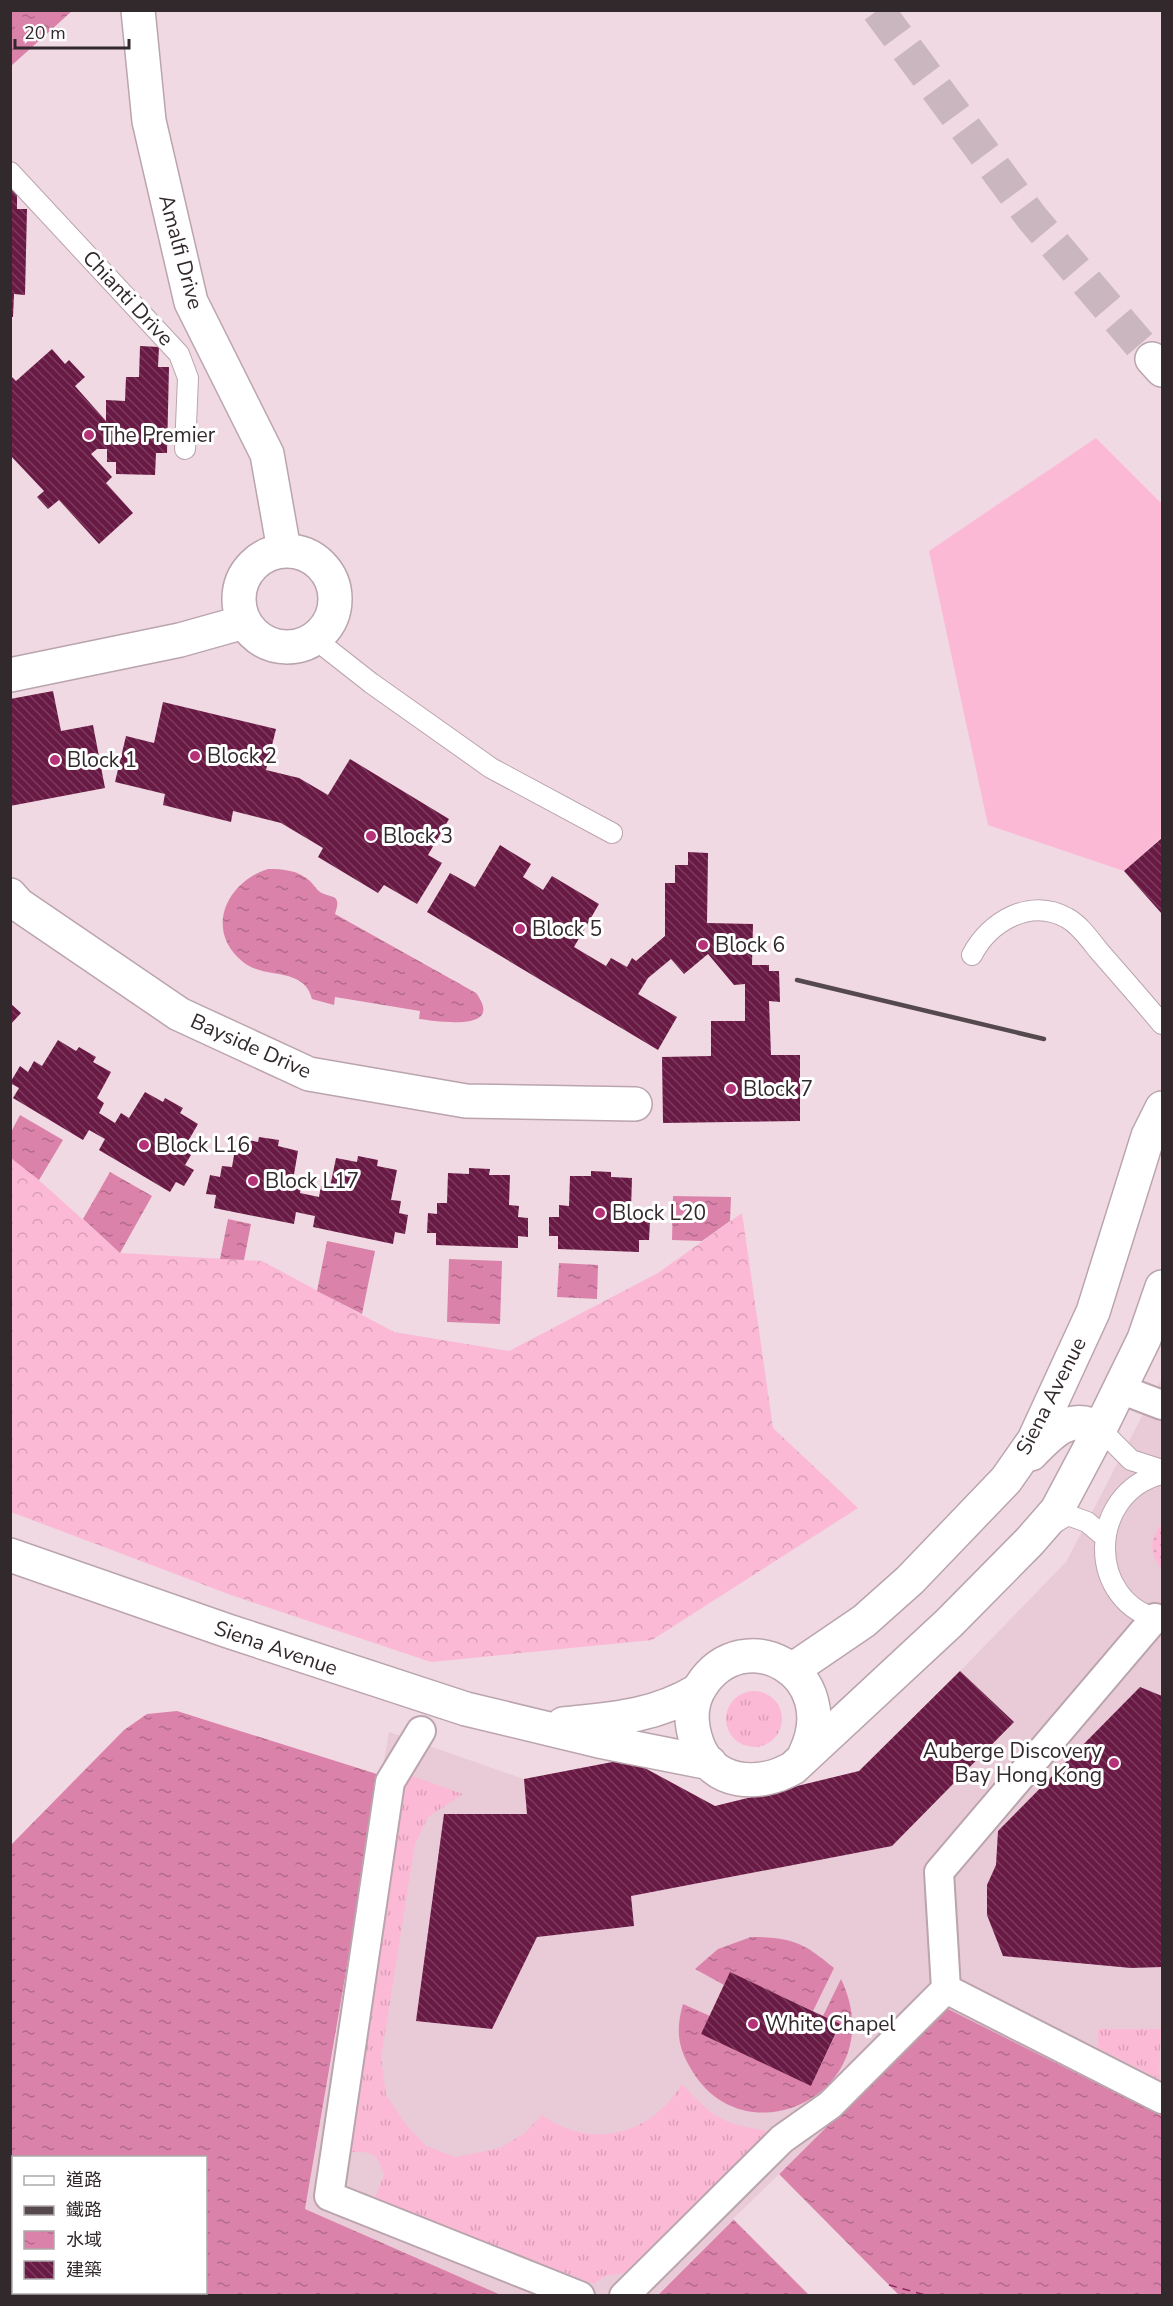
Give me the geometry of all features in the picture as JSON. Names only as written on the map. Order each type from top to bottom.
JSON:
[{"type":"street","name":"Amalfi Drive","points":[[138,10],[149,121],[191,302],[267,454],[284,550]]},
{"type":"street","points":[[284,550],[299,551],[314,558],[333,582],[336,598],[333,613],[326,628],[315,639],[300,646],[284,648],[268,644],[255,635],[244,622],[239,607],[239,590],[244,575],[254,563],[268,554],[284,550]]},
{"type":"street","points":[[10,675],[180,640],[244,622]]},
{"type":"street","name":"Bayside Drive","points":[[10,895],[19,905],[179,1014],[309,1074],[466,1101],[635,1104]]},
{"type":"street","name":"Siena Avenue","points":[[792,1670],[864,1621],[910,1580],[1006,1480],[1034,1440],[1093,1312],[1148,1136],[1162,1108]]},
{"type":"street","points":[[1117,1235],[1149,1183],[1162,1175]]},
{"type":"street","name":"Siena Avenue","points":[[697,1691],[692,1710],[692,1730],[698,1748],[710,1763],[724,1774],[742,1780],[760,1781],[778,1777],[793,1768],[890,1680],[1030,1541],[1057,1510],[1144,1339],[1162,1287]]},
{"type":"street","points":[[1120,1389],[1162,1405]]},
{"type":"street","points":[[1006,1480],[1060,1428],[1074,1422],[1088,1422],[1100,1429]]},
{"type":"street","name":"Siena Avenue","points":[[10,1555],[384,1684],[466,1709],[546,1726],[599,1741],[710,1763]]},
{"type":"street","points":[[624,2295],[782,2139],[830,2104],[946,1989],[939,1872],[1159,1619]]},
{"type":"street","name":"Siena Avenue","points":[[546,1726],[642,1715],[678,1702],[697,1691],[715,1670],[739,1658],[758,1656],[776,1661],[792,1670],[805,1683],[813,1701],[816,1719],[813,1737],[806,1754]]},
{"type":"street","points":[[421,1731],[390,1782],[329,2196],[579,2295]]},
{"type":"street","points":[[946,1989],[1162,2099]]},
{"type":"lane","name":"Chianti Drive","points":[[10,172],[179,354],[188,378],[185,449]]},
{"type":"lane","points":[[315,639],[371,683],[491,768],[612,832]]},
{"type":"lane","points":[[972,955],[981,938],[1010,917],[1026,911],[1061,915],[1078,927],[1162,1023]]},
{"type":"lane","points":[[1100,1429],[1131,1460],[1162,1470]]},
{"type":"lane","points":[[1159,1619],[1137,1609],[1116,1586],[1105,1557],[1105,1537],[1112,1512],[1128,1491],[1150,1477],[1162,1474]]},
{"type":"lane","points":[[1030,1541],[1068,1515],[1087,1522],[1105,1537]]},
{"type":"shaded area","points":[[1162,1378],[1162,2116],[946,2008],[657,2295],[501,2295],[305,2209],[389,1732],[524,1779],[628,1759],[715,1806],[859,1771],[932,1700],[1066,1562]]},
{"type":"green space","points":[[1096,438],[1162,504],[1162,837],[1124,871],[988,825],[929,551]]},
{"type":"green space","points":[[10,1158],[21,1164],[120,1253],[262,1261],[394,1332],[509,1351],[658,1273],[742,1213],[773,1428],[858,1508],[652,1640],[431,1662],[231,1595],[11,1512]]},
{"type":"green space","points":[[1162,1524],[1162,1570],[1152,1547],[1155,1535]]},
{"type":"green space","points":[[754,1691],[765,1693],[774,1699],[780,1708],[782,1719],[780,1730],[774,1739],[765,1745],[754,1747],[743,1745],[734,1739],[728,1730],[726,1719],[728,1708],[734,1699],[743,1693]]},
{"type":"green space","points":[[409,1775],[463,1794],[428,1817],[415,1844],[381,2058],[386,2095],[407,2126],[426,2146],[456,2157],[500,2148],[525,2133],[542,2115],[561,2126],[581,2133],[619,2132],[637,2126],[654,2115],[682,2084],[719,2118],[768,2131],[624,2273],[605,2276],[594,2284],[375,2198],[384,2174],[378,2161],[372,2154],[349,2152],[402,1780]]},
{"type":"green space","points":[[1098,2029],[1161,2029],[1159,2079],[1098,2048]]},
{"type":"water","points":[[11,10],[72,10],[72,11],[11,66]]},
{"type":"water","points":[[268,869],[290,871],[305,877],[320,892],[335,898],[337,907],[335,914],[476,993],[483,1006],[482,1014],[476,1019],[465,1022],[452,1022],[419,1019],[420,1011],[335,997],[334,1005],[312,999],[308,989],[301,982],[283,975],[262,971],[243,962],[231,950],[225,936],[223,922],[225,909],[231,896],[241,885],[253,875]]},
{"type":"water","points":[[20,1115],[63,1140],[39,1180],[11,1158],[11,1132]]},
{"type":"water","points":[[110,1172],[152,1196],[120,1253],[83,1219]]},
{"type":"water","points":[[673,1196],[731,1197],[730,1221],[702,1241],[672,1240]]},
{"type":"water","points":[[228,1219],[251,1224],[244,1260],[220,1259]]},
{"type":"water","points":[[327,1241],[375,1251],[362,1314],[317,1291]]},
{"type":"water","points":[[449,1259],[502,1261],[500,1324],[447,1322]]},
{"type":"water","points":[[559,1263],[598,1265],[597,1299],[557,1297]]},
{"type":"water","points":[[177,1711],[380,1775],[305,2209],[501,2295],[11,2296],[11,1845],[124,1730],[147,1714]]},
{"type":"water","points":[[751,1937],[776,1938],[796,1943],[814,1952],[834,1968],[813,2011],[730,1973],[724,1985],[695,1969],[718,1949]]},
{"type":"water","points":[[841,1979],[852,2019],[848,2053],[831,2081],[806,2101],[777,2112],[745,2111],[715,2097],[691,2069],[680,2045],[679,2037],[679,2021],[683,2004],[710,2016],[811,2086],[840,2025],[823,2016]]},
{"type":"water","points":[[946,2008],[1162,2116],[1162,2295],[657,2296]]},
{"type":"pier","points":[[779,2174],[899,2295],[809,2295],[733,2219]]},
{"type":"building","points":[[10,188],[17,189],[17,209],[27,209],[25,295],[14,294],[13,317],[10,317]]},
{"type":"building","name":"The Premier","points":[[140,346],[159,347],[158,367],[169,367],[167,453],[156,453],[155,475],[116,474],[116,462],[107,462],[107,449],[97,449],[91,454],[112,477],[106,483],[133,513],[99,544],[59,500],[48,509],[37,497],[44,491],[10,455],[10,375],[16,381],[52,349],[65,364],[69,360],[85,377],[75,386],[106,421],[106,400],[125,401],[126,377],[139,377]]},
{"type":"building","name":"Block 1","points":[[53,691],[61,731],[93,725],[105,788],[10,806],[10,699]]},
{"type":"building","points":[[163,702],[276,729],[266,770],[299,778],[328,795],[350,759],[449,819],[428,855],[442,863],[417,904],[384,885],[378,893],[318,857],[323,848],[281,823],[233,811],[231,822],[163,805],[165,794],[115,782],[126,736],[154,743]]},
{"type":"building","points":[[1162,838],[1162,914],[1124,871]]},
{"type":"building","points":[[500,845],[531,864],[523,877],[543,890],[552,876],[599,904],[574,947],[606,966],[611,958],[627,967],[632,958],[636,961],[665,936],[665,883],[675,883],[675,865],[688,865],[688,852],[708,853],[707,923],[753,924],[752,965],[769,965],[769,971],[779,971],[780,1002],[769,1001],[771,1055],[800,1055],[800,1121],[663,1123],[662,1057],[711,1056],[711,1021],[745,1021],[745,984],[734,985],[708,954],[684,974],[671,959],[648,978],[638,994],[677,1017],[658,1050],[427,912],[450,873],[475,887]]},
{"type":"building","points":[[10,1003],[21,1013],[10,1025]]},
{"type":"building","points":[[58,1040],[76,1051],[79,1047],[96,1057],[93,1062],[111,1072],[97,1098],[104,1103],[99,1113],[115,1123],[121,1113],[129,1118],[145,1092],[163,1102],[165,1098],[183,1108],[180,1113],[198,1124],[183,1150],[191,1155],[185,1165],[194,1170],[184,1186],[176,1182],[170,1192],[99,1150],[105,1139],[89,1130],[83,1140],[13,1098],[19,1088],[10,1083],[20,1066],[28,1072],[34,1061],[42,1066]]},
{"type":"building","points":[[259,1137],[279,1140],[278,1146],[298,1151],[293,1180],[302,1182],[300,1193],[319,1197],[321,1186],[330,1187],[336,1158],[357,1162],[358,1156],[378,1160],[377,1166],[397,1170],[391,1200],[401,1201],[399,1213],[408,1215],[405,1234],[395,1232],[393,1244],[313,1227],[315,1216],[296,1212],[294,1224],[214,1208],[216,1195],[206,1194],[210,1175],[220,1177],[222,1166],[232,1167],[237,1138],[258,1142]]},
{"type":"building","points":[[469,1168],[490,1169],[489,1175],[510,1175],[509,1205],[519,1206],[518,1217],[528,1218],[528,1237],[518,1236],[518,1248],[436,1245],[436,1233],[427,1233],[428,1213],[437,1214],[437,1203],[447,1203],[448,1173],[469,1174]]},
{"type":"building","name":"Block L20","points":[[591,1171],[611,1172],[611,1177],[632,1178],[631,1209],[640,1209],[640,1220],[650,1221],[649,1240],[639,1240],[639,1252],[558,1249],[558,1236],[549,1236],[549,1217],[559,1217],[559,1205],[569,1206],[570,1176],[591,1176]]},
{"type":"building","points":[[960,1671],[1014,1722],[892,1846],[631,1896],[634,1926],[537,1937],[492,2029],[416,2021],[444,1814],[527,1814],[524,1779],[628,1759],[715,1806],[859,1771]]},
{"type":"building","name":"Auberge Discovery Bay Hong Kong","points":[[1140,1687],[1162,1696],[1162,1967],[1131,1968],[1003,1956],[987,1915],[987,1885],[996,1865],[998,1831]]},
{"type":"building","name":"White Chapel","points":[[730,1972],[840,2024],[811,2086],[701,2034]]},
{"type":"ferry route","points":[[889,2285],[929,2296]]},
{"type":"tunnel","points":[[878,10],[1032,218],[1152,359]]},
{"type":"railway","points":[[797,980],[1044,1039]]},
{"type":"place","name":"The Premier","points":[[89,435]]},
{"type":"place","name":"Block 2","points":[[195,756]]},
{"type":"place","name":"Block 1","points":[[55,760]]},
{"type":"place","name":"Block 3","points":[[371,836]]},
{"type":"place","name":"Block 5","points":[[520,929]]},
{"type":"place","name":"Block 6","points":[[703,945]]},
{"type":"place","name":"Block 7","points":[[731,1089]]},
{"type":"place","name":"Block L16","points":[[144,1145]]},
{"type":"place","name":"Block L17","points":[[253,1181]]},
{"type":"place","name":"Block L20","points":[[600,1213]]},
{"type":"place","name":"Auberge Discovery Bay Hong Kong","points":[[1114,1763]]},
{"type":"place","name":"White Chapel","points":[[753,2024]]}]
